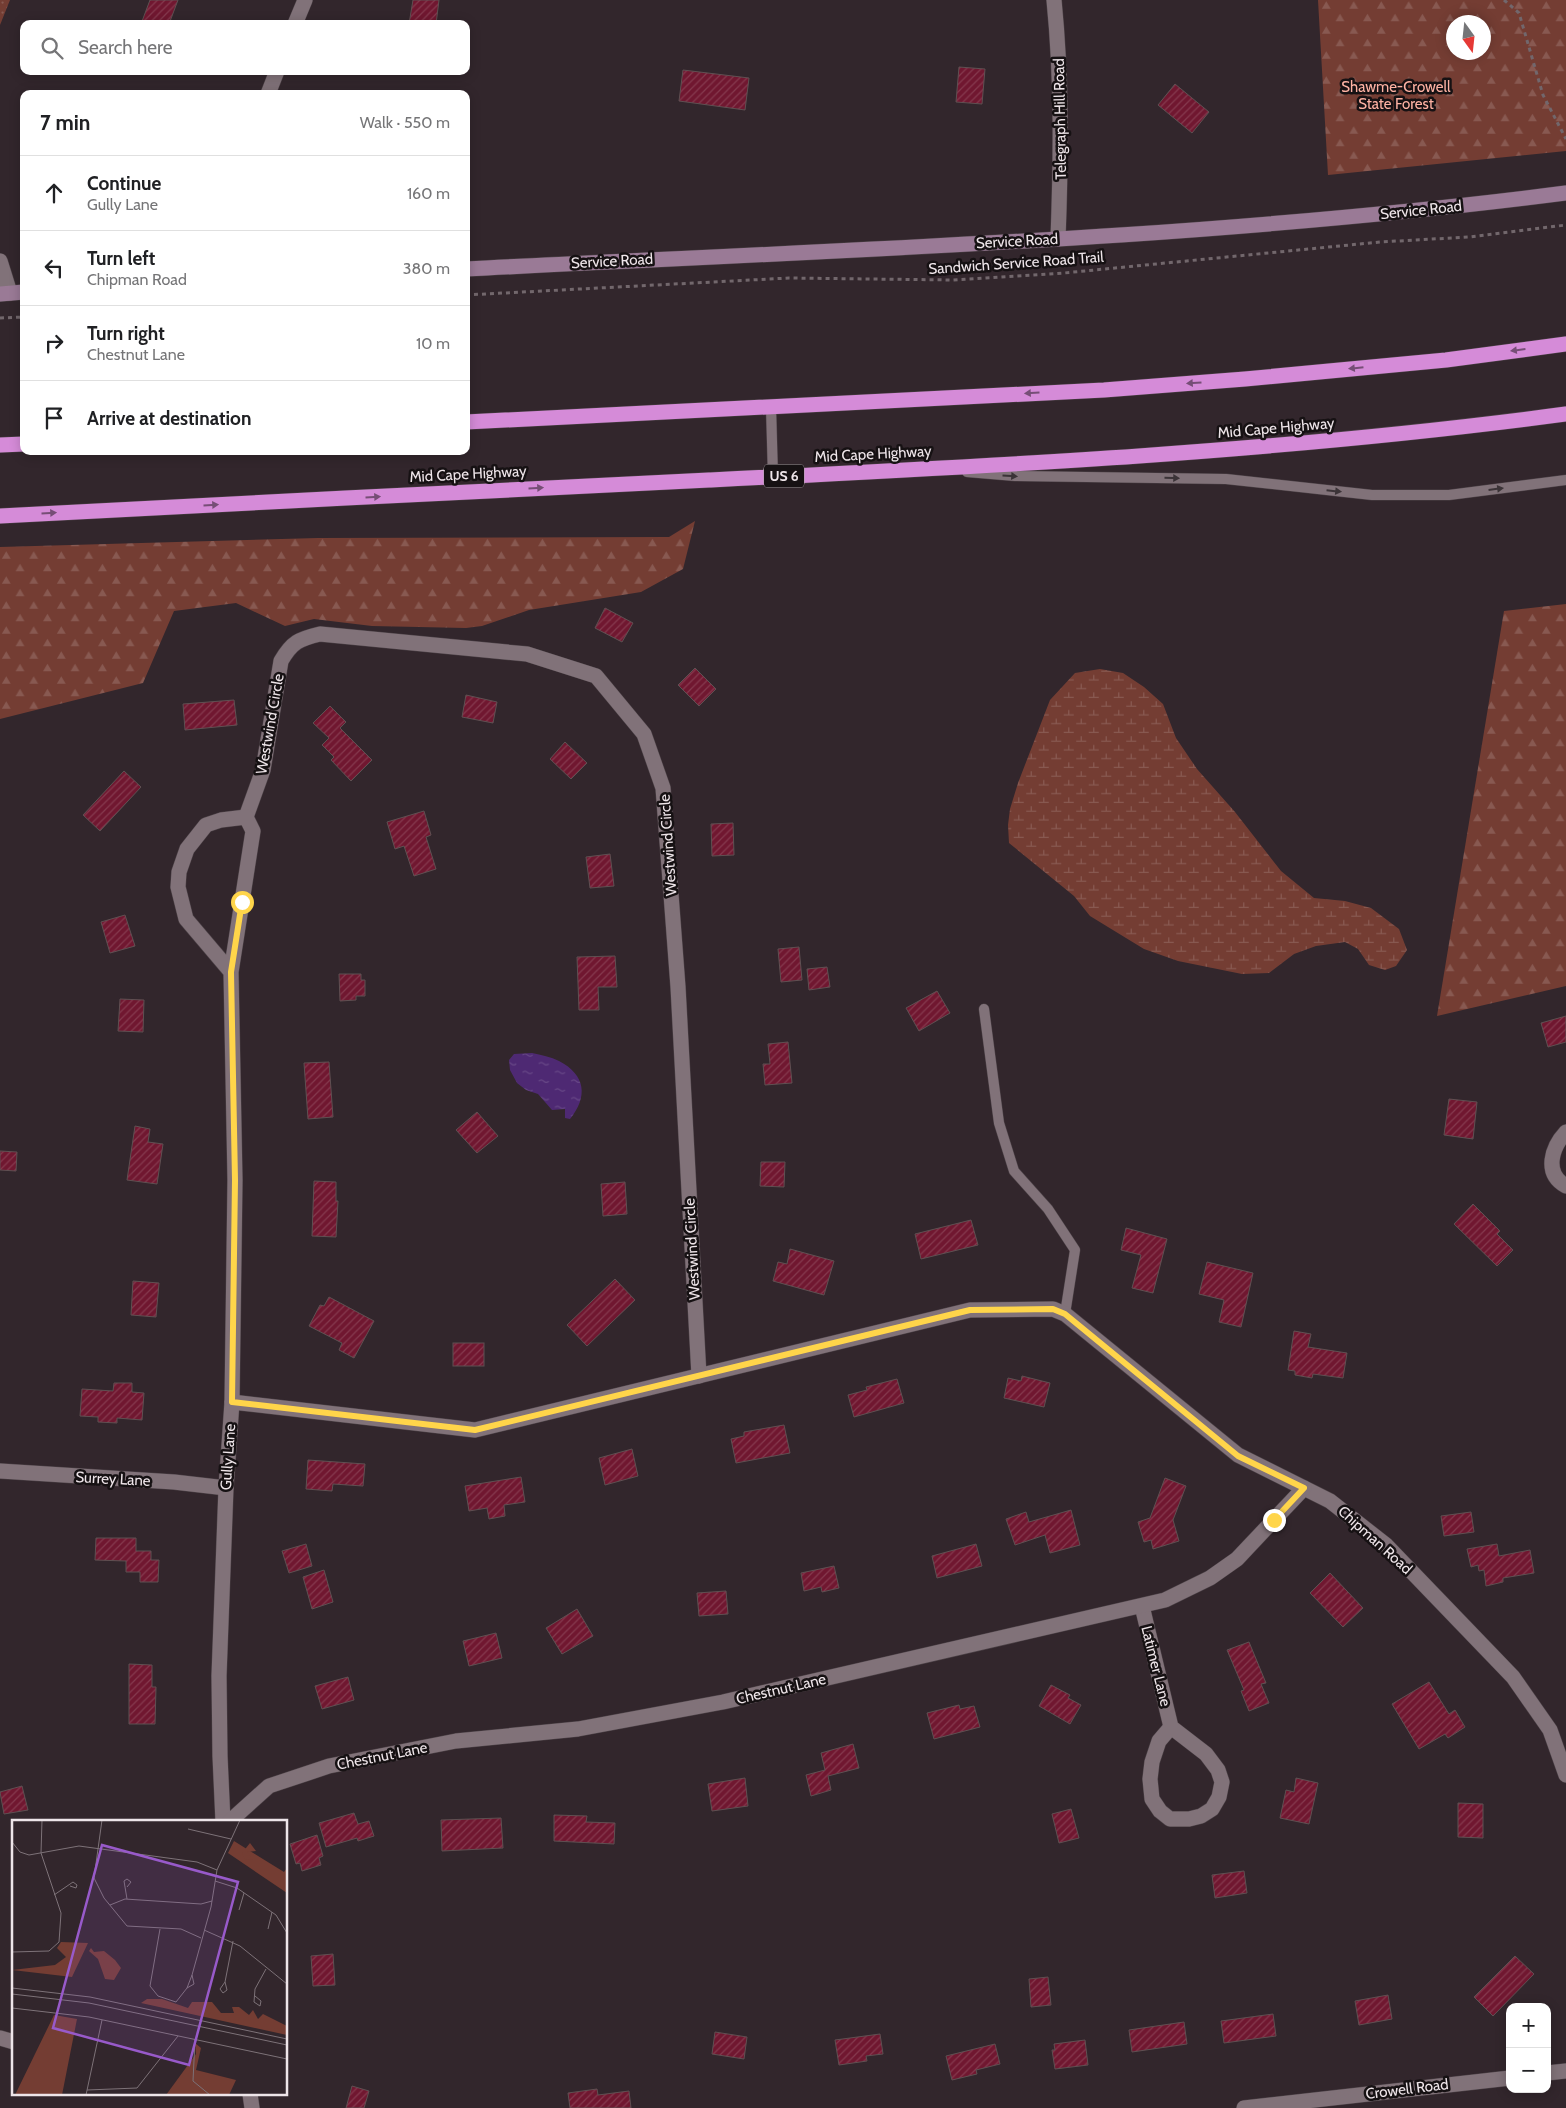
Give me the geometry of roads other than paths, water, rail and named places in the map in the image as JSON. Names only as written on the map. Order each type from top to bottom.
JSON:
[{"type":"highway","points":[[470,422],[1104,390],[1446,360],[1566,344]]},
{"type":"highway","name":"Mid Cape Highway","points":[[0,516],[926,469],[1252,448],[1566,414]]},
{"type":"highway","points":[[0,445],[20,444]]},
{"type":"street","points":[[297,20],[305,0]]},
{"type":"street","name":"Telegraph Hill Road","points":[[1054,0],[1059,56],[1062,141],[1058,239]]},
{"type":"street","points":[[270,90],[275,75]]},
{"type":"street","name":"Service Road","points":[[470,268],[1058,239],[1348,217],[1566,193]]},
{"type":"street","points":[[0,261],[11,293]]},
{"type":"street","name":"Westwind Circle","points":[[246,817],[263,770],[281,661],[288,648],[301,638],[320,634],[527,654],[596,676],[644,734],[664,788],[678,986],[699,1376]]},
{"type":"street","points":[[231,972],[186,919],[178,887],[179,872],[188,850],[206,825],[221,820],[246,817]]},
{"type":"street","name":"Gully Lane","points":[[223,1820],[219,1676],[226,1488],[232,1402],[235,1180],[231,972],[253,831],[246,817]]},
{"type":"street","points":[[1566,1132],[1555,1144],[1552,1156],[1553,1171],[1560,1183],[1566,1186]]},
{"type":"street","name":"Chipman Road","points":[[232,1402],[475,1430],[970,1310],[1053,1309],[1065,1314],[1238,1456],[1330,1501],[1386,1545],[1513,1676],[1550,1730],[1566,1775]]},
{"type":"street","name":"Surrey Lane","points":[[0,1471],[174,1482],[226,1488]]},
{"type":"street","name":"Chestnut Lane","points":[[231,1820],[269,1786],[330,1766],[456,1741],[578,1729],[723,1702],[1166,1600],[1210,1578],[1237,1559],[1304,1488]]},
{"type":"street","name":"Latimer Lane","points":[[1142,1606],[1171,1727],[1206,1754],[1218,1770],[1222,1782],[1219,1797],[1212,1809],[1201,1816],[1189,1819],[1170,1819],[1160,1811],[1152,1799],[1150,1779],[1152,1762],[1159,1741],[1171,1727]]},
{"type":"street","points":[[1551,2073],[1566,2071]]},
{"type":"street","name":"Crowell Road","points":[[1244,2108],[1506,2078]]},
{"type":"lane","points":[[771,407],[773,477]]},
{"type":"lane","points":[[926,469],[1015,476],[1226,479],[1372,496],[1450,495],[1566,480]]},
{"type":"lane","points":[[984,1009],[999,1124],[1014,1171],[1048,1209],[1075,1250],[1065,1314]]},
{"type":"water","points":[[532,1053],[559,1061],[575,1073],[579,1080],[582,1095],[576,1111],[570,1119],[565,1118],[565,1109],[552,1110],[538,1094],[526,1090],[517,1083],[510,1070],[509,1060],[514,1054]]},
{"type":"park label","name":"Shawme-Crowell State Forest","points":[[1396,96]]}]
